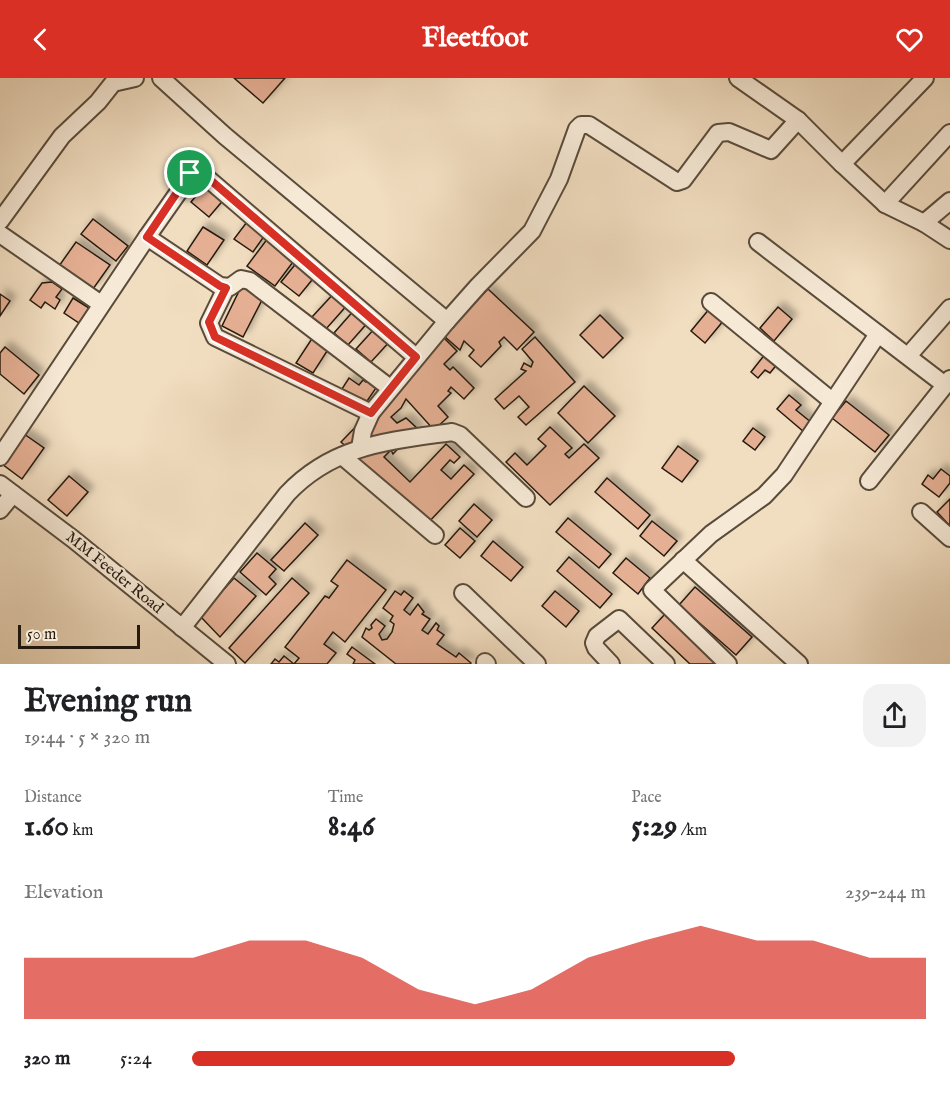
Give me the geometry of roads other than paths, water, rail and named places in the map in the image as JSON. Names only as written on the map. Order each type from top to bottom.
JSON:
[{"type":"street","points":[[0,221],[62,136],[98,102],[113,83],[135,78]]},
{"type":"street","points":[[161,78],[225,136],[447,321]]},
{"type":"street","points":[[738,78],[798,120],[885,204],[924,223],[950,240]]},
{"type":"street","points":[[842,164],[925,78]]},
{"type":"street","points":[[360,447],[363,431],[371,413],[390,388],[478,286],[532,231],[559,179],[577,129],[581,125],[589,125],[677,182],[683,180],[718,133],[729,132],[771,150],[798,120]]},
{"type":"street","points":[[885,204],[950,133]]},
{"type":"street","points":[[0,457],[101,304],[194,170],[200,171],[416,357]]},
{"type":"street","points":[[924,223],[950,201]]},
{"type":"street","points":[[0,234],[101,304]]},
{"type":"street","points":[[147,237],[226,288]]},
{"type":"street","points":[[758,242],[878,334],[947,382],[869,481]]},
{"type":"street","points":[[371,413],[215,337],[209,322],[226,288],[241,279],[250,281],[390,388]]},
{"type":"street","points":[[711,302],[832,401]]},
{"type":"street","points":[[908,356],[950,308]]},
{"type":"street","points":[[728,664],[652,590],[711,534],[764,496],[784,475],[878,334]]},
{"type":"street","points":[[182,628],[300,480],[360,447],[452,432],[460,435],[526,498]]},
{"type":"street","points":[[342,456],[435,535]]},
{"type":"street","points":[[0,510],[7,489]]},
{"type":"street","name":"MM Feeder Road","points":[[7,489],[73,539],[227,664]]},
{"type":"street","points":[[921,512],[950,538]]},
{"type":"street","points":[[683,560],[799,664]]},
{"type":"street","points":[[464,593],[537,664]]},
{"type":"street","points":[[611,664],[594,643],[597,636],[619,619],[666,664]]}]
